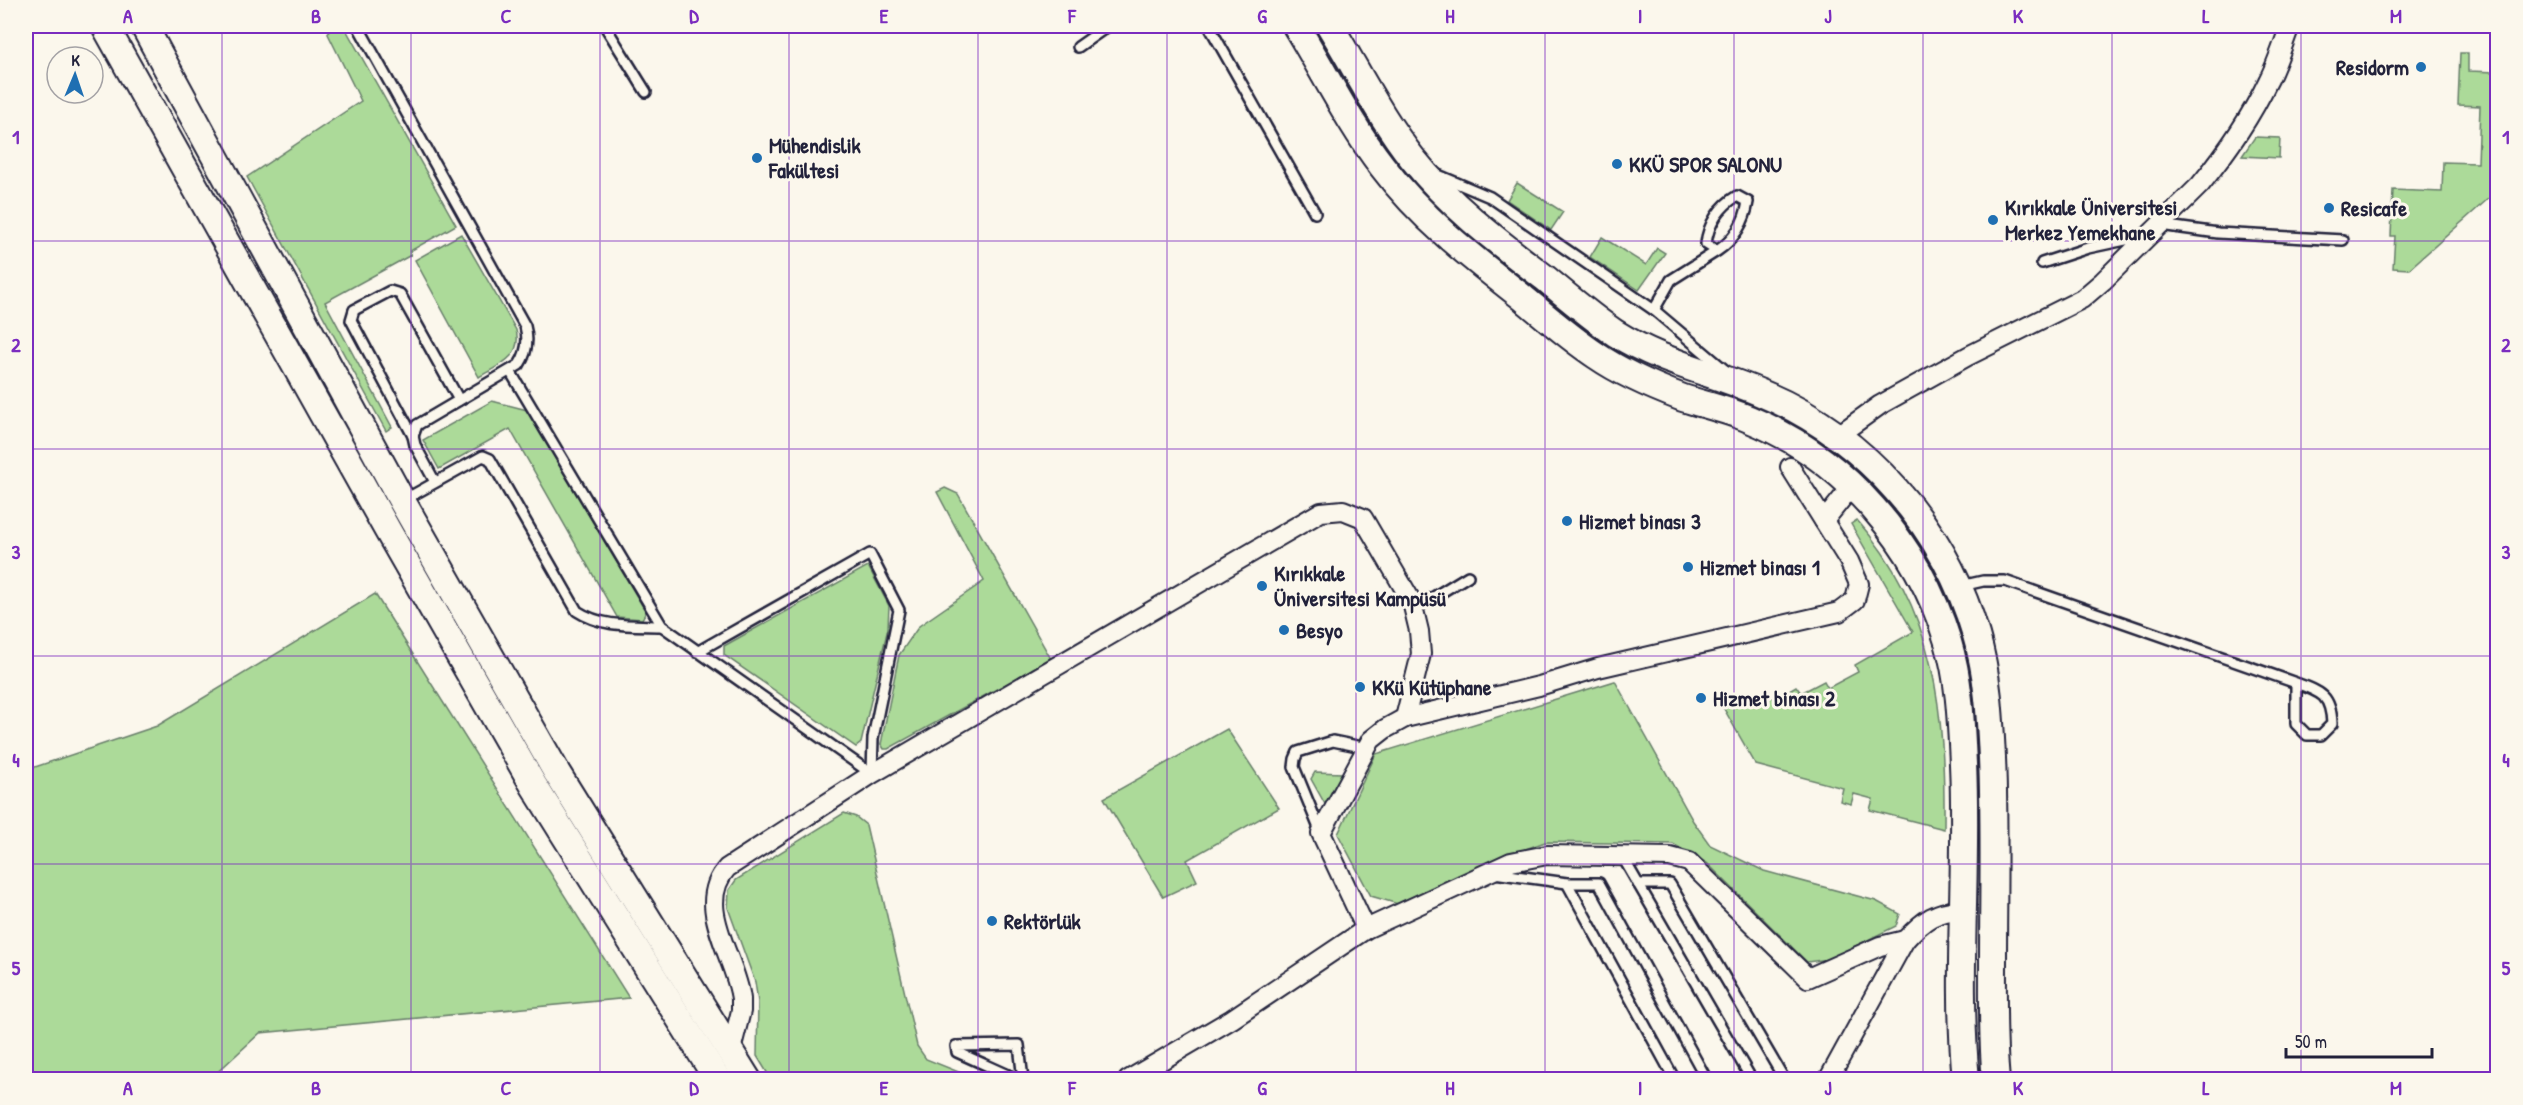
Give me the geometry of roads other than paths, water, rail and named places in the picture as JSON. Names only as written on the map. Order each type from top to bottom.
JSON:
[{"type":"street","points":[[105,26],[534,786],[713,1072],[730,1050],[741,1011],[741,999],[712,901],[716,883],[727,868],[872,774],[1321,512],[1343,510],[1363,518],[1414,609],[1420,638],[1420,661],[1405,718]]},
{"type":"street","points":[[144,26],[407,509],[557,772],[748,1080]]},
{"type":"street","points":[[1296,26],[1376,159],[1419,210],[1462,250],[1606,362],[1659,388],[1764,426],[1806,450],[1852,486],[1900,541],[1932,598],[1948,644],[1959,700],[1965,807],[1964,1037],[1966,1080]]},
{"type":"street","points":[[1330,26],[1396,137],[1421,169],[1475,223],[1611,331],[1670,362],[1743,386],[1792,408],[1837,436],[1872,464],[1902,496],[1924,525],[1959,586],[1977,636],[1987,688],[1994,806],[1993,1037],[1996,1080]]},
{"type":"street","points":[[1837,436],[1880,405],[1968,356],[2082,299],[2200,185],[2237,134],[2270,79],[2290,26]]},
{"type":"street","points":[[1824,521],[1872,464]]},
{"type":"street","points":[[1366,929],[1321,833],[1374,737],[1405,718],[1539,686],[1598,668],[1839,612],[1855,600],[1859,584],[1850,561],[1790,467]]},
{"type":"street","points":[[388,531],[407,509]]},
{"type":"street","points":[[1932,598],[1959,586]]},
{"type":"street","points":[[1128,1080],[1232,1019],[1366,929],[1515,860],[1538,855],[1670,857],[1691,864],[1808,978],[1880,946],[1905,940]]},
{"type":"street","points":[[1828,1080],[1905,940],[1921,922],[1941,911],[1993,909]]},
{"type":"lane","points":[[358,26],[525,326],[528,341],[524,357],[519,365],[417,425],[413,436]]},
{"type":"lane","points":[[605,26],[646,92]]},
{"type":"lane","points":[[1078,47],[1108,26]]},
{"type":"lane","points":[[1209,26],[1315,213]]},
{"type":"lane","points":[[1421,169],[1490,197],[1654,310],[1743,386]]},
{"type":"lane","points":[[1654,310],[1671,280],[1717,251],[1728,244],[1746,215],[1748,202],[1737,196],[1726,202],[1708,231],[1706,244],[1717,251]]},
{"type":"lane","points":[[2042,263],[2155,230],[2343,240]]},
{"type":"lane","points":[[435,482],[351,320],[354,310],[390,291],[400,294],[459,400]]},
{"type":"lane","points":[[510,371],[662,626],[872,774]]},
{"type":"lane","points":[[407,509],[435,482],[483,456],[490,459],[577,611],[589,619],[604,623],[662,626]]},
{"type":"lane","points":[[697,652],[870,554],[898,610],[873,738],[872,774]]},
{"type":"lane","points":[[1414,609],[1468,576]]},
{"type":"lane","points":[[1959,586],[1983,581],[2005,581],[2320,691],[2331,707],[2332,724],[2321,735],[2307,735],[2296,724],[2296,683]]},
{"type":"lane","points":[[1321,833],[1294,767],[1295,756],[1299,752],[1333,741],[1367,748]]},
{"type":"lane","points":[[1622,856],[1752,1080]]},
{"type":"lane","points":[[1488,872],[1567,883],[1599,883],[1707,1080]]},
{"type":"lane","points":[[1567,883],[1675,1080]]},
{"type":"lane","points":[[1638,884],[1670,884],[1783,1077],[1782,1080]]},
{"type":"lane","points":[[1019,1045],[1021,1080],[957,1052],[956,1046],[1019,1045]]},
{"type":"place","name":"Residorm","points":[[2421,67]]},
{"type":"place","name":"Mühendislik Fakültesi","points":[[757,158]]},
{"type":"place","name":"KKÜ SPOR SALONU","points":[[1617,164]]},
{"type":"place","name":"Resicafe","points":[[2329,208]]},
{"type":"place","name":"Kırıkkale Üniversitesi Merkez Yemekhane","points":[[1993,220]]},
{"type":"place","name":"Hizmet binası 3","points":[[1567,521]]},
{"type":"place","name":"Hizmet binası 1","points":[[1688,567]]},
{"type":"place","name":"Kırıkkale Üniversitesi Kampüsü","points":[[1262,586]]},
{"type":"place","name":"Besyo","points":[[1284,630]]},
{"type":"place","name":"KKü Kütüphane","points":[[1360,687]]},
{"type":"place","name":"Hizmet binası 2","points":[[1701,698]]},
{"type":"place","name":"Rektörlük","points":[[992,921]]}]
